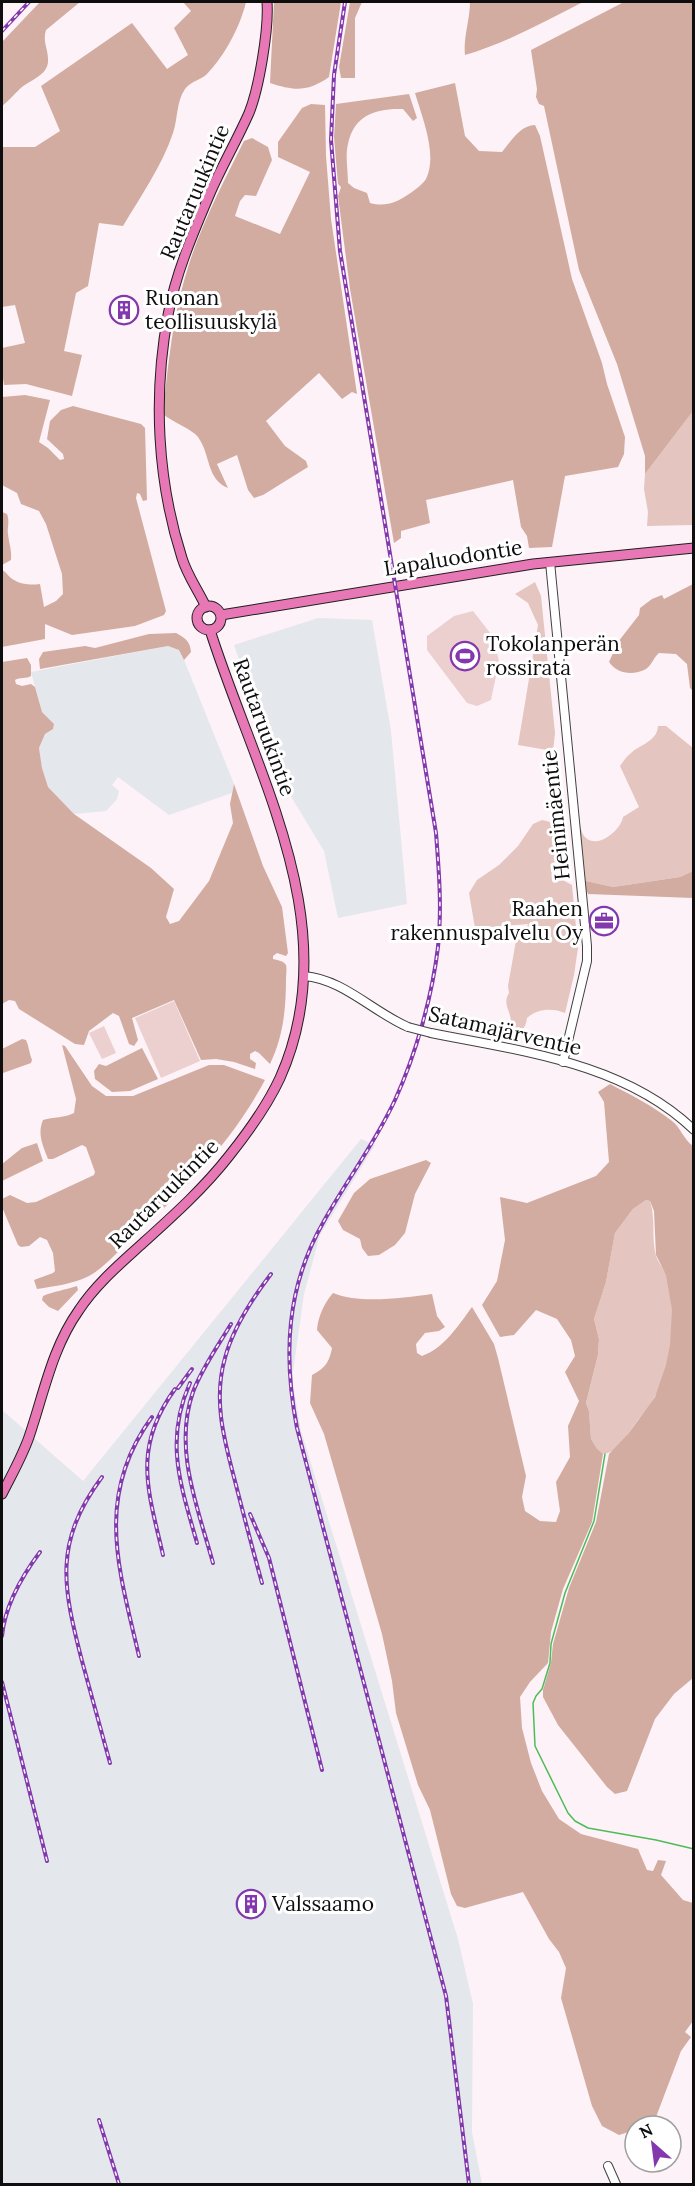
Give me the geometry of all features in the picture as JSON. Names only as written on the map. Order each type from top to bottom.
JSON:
[{"type":"main road","name":"Rautaruukintie","points":[[206,607],[182,558],[168,506],[160,447],[162,362],[168,314],[180,269],[212,190],[250,111],[262,58],[267,2]]},
{"type":"main road","name":"Lapaluodontie","points":[[220,615],[550,562],[693,548]]},
{"type":"main road","points":[[206,607],[213,607],[220,615],[217,626],[210,630],[203,628],[197,619],[199,611],[206,607]]},
{"type":"main road","name":"Rautaruukintie","points":[[2,1494],[28,1437],[58,1346],[80,1307],[115,1269],[200,1190],[242,1140],[272,1095],[289,1055],[297,1028],[304,976],[297,892],[290,860],[266,781],[210,630]]},
{"type":"street","name":"Heinimäentie","points":[[550,562],[587,946],[586,961],[563,1062]]},
{"type":"street","name":"Satamajärventie","points":[[304,976],[317,977],[335,985],[408,1027],[563,1062],[606,1076],[657,1101],[693,1130]]},
{"type":"street","points":[[608,2166],[616,2184]]},
{"type":"shaded area","points":[[40,2],[80,2],[46,30],[48,62],[45,70],[2,106],[2,42]]},
{"type":"shaded area","points":[[183,2],[246,2],[236,31],[220,58],[207,74],[190,84],[182,94],[175,128],[163,157],[123,226],[99,223],[88,286],[76,293],[64,351],[82,355],[72,396],[26,384],[4,385],[2,348],[25,343],[15,305],[2,307],[2,147],[35,147],[60,131],[41,86],[132,23],[167,69],[188,55],[174,28],[191,11]]},
{"type":"shaded area","points":[[274,2],[341,2],[329,77],[301,89],[286,88],[270,83]]},
{"type":"shaded area","points":[[350,2],[362,2],[355,18],[355,78],[341,78],[339,67]]},
{"type":"shaded area","points":[[470,2],[583,2],[511,38],[465,55]]},
{"type":"shaded area","points":[[624,2],[694,2],[693,411],[645,474],[645,456],[617,364],[579,270],[544,106],[539,104],[536,97],[537,89],[531,50]]},
{"type":"shaded area","points":[[455,83],[465,136],[479,151],[502,152],[521,131],[535,125],[540,136],[572,279],[625,437],[624,454],[618,467],[565,476],[552,547],[529,548],[527,536],[521,527],[513,480],[426,500],[430,523],[401,531],[401,538],[394,543],[350,289],[338,196],[341,187],[338,184],[334,137],[336,104],[409,94],[417,118],[413,121],[403,109],[375,112],[355,126],[348,144],[348,183],[367,193],[370,203],[386,204],[400,200],[416,189],[426,179],[429,169],[428,136],[415,93]]},
{"type":"shaded area","points":[[311,104],[325,105],[331,219],[357,394],[352,392],[342,399],[319,373],[266,421],[285,446],[306,461],[308,467],[263,495],[254,498],[248,490],[237,455],[217,464],[228,488],[221,484],[212,473],[198,437],[163,414],[172,339],[183,282],[201,232],[244,141],[252,138],[268,147],[272,160],[256,196],[245,195],[240,201],[235,216],[280,234],[310,172],[278,157],[278,142],[302,108]]},
{"type":"shaded area","points":[[25,395],[50,400],[39,442],[60,460],[64,459],[63,454],[47,439],[50,421],[61,410],[73,406],[141,424],[145,428],[147,500],[143,501],[137,493],[136,498],[166,611],[164,615],[135,626],[72,635],[45,624],[45,639],[2,647],[2,570],[20,583],[40,584],[44,607],[56,601],[63,594],[62,574],[46,524],[39,511],[21,504],[17,493],[2,485],[2,397]]},
{"type":"shaded area","points":[[693,411],[693,525],[647,526],[645,474]]},
{"type":"shaded area","points":[[2,512],[8,517],[11,560],[2,565]]},
{"type":"shaded area","points":[[535,582],[541,596],[555,733],[553,751],[518,745],[538,625],[528,603],[515,594]]},
{"type":"shaded area","points":[[693,584],[693,691],[690,688],[687,664],[676,654],[659,653],[646,669],[636,673],[626,673],[612,666],[609,662],[618,642],[639,615],[640,608],[652,599],[662,595],[664,599]]},
{"type":"shaded area","name":"Tokolanperän rossirata","points":[[473,611],[494,638],[499,662],[491,700],[477,706],[467,703],[427,650],[427,636],[454,616]]},
{"type":"shaded area","points":[[318,618],[372,620],[391,731],[407,904],[338,918],[324,851],[281,780],[234,645]]},
{"type":"shaded area","points":[[176,633],[190,645],[191,652],[184,660],[179,650],[168,646],[40,669],[39,659],[43,652],[85,646],[95,648],[149,634]]},
{"type":"shaded area","points":[[168,646],[179,650],[184,660],[234,784],[232,793],[169,815],[118,777],[112,785],[119,791],[117,799],[106,811],[74,814],[48,787],[42,768],[39,748],[45,734],[53,729],[54,724],[42,712],[31,672]]},
{"type":"shaded area","points":[[27,658],[31,665],[31,676],[15,680],[16,684],[22,686],[31,684],[35,687],[42,712],[54,724],[53,729],[45,734],[39,748],[48,787],[74,814],[151,868],[174,889],[166,917],[170,924],[179,921],[209,881],[233,823],[230,804],[234,784],[263,866],[282,907],[288,953],[286,956],[277,953],[273,956],[273,959],[286,965],[286,970],[283,1023],[270,1064],[255,1051],[250,1054],[250,1059],[256,1063],[255,1069],[216,1059],[201,1060],[174,1000],[132,1018],[138,1040],[134,1046],[129,1044],[119,1016],[113,1013],[89,1031],[84,1045],[75,1044],[19,1009],[15,1001],[9,1000],[2,1004],[2,662]]},
{"type":"shaded area","points":[[658,726],[666,726],[693,748],[693,871],[680,877],[613,887],[582,880],[579,819],[586,838],[591,841],[602,840],[614,832],[623,817],[639,807],[620,766],[629,755],[655,736]]},
{"type":"shaded area","points":[[542,820],[556,825],[563,835],[567,864],[558,863],[554,868],[555,876],[572,885],[578,948],[574,975],[565,1013],[556,1010],[536,1012],[527,1018],[522,1030],[509,1032],[511,1018],[506,1001],[517,935],[529,924],[475,928],[469,893],[477,880],[499,865],[518,846],[533,824]]},
{"type":"shaded area","points":[[693,871],[693,898],[588,894],[582,880],[613,887],[680,877]]},
{"type":"shaded area","points":[[174,1001],[200,1061],[161,1078],[135,1018]]},
{"type":"shaded area","points":[[104,1026],[116,1053],[102,1059],[89,1033]]},
{"type":"shaded area","points":[[22,1039],[27,1042],[31,1063],[3,1073],[2,1049]]},
{"type":"shaded area","points":[[62,1045],[65,1046],[92,1086],[106,1096],[133,1096],[209,1065],[224,1065],[265,1080],[237,1125],[205,1166],[105,1264],[95,1273],[83,1279],[37,1289],[34,1280],[55,1271],[53,1253],[47,1240],[40,1237],[29,1246],[18,1245],[2,1207],[2,1199],[10,1195],[27,1203],[36,1202],[94,1175],[95,1172],[86,1147],[82,1145],[53,1159],[48,1159],[41,1140],[43,1120],[74,1113],[76,1099]]},
{"type":"shaded area","points":[[142,1048],[158,1079],[130,1091],[112,1092],[95,1079],[94,1071],[99,1064],[106,1066]]},
{"type":"shaded area","points":[[610,1084],[642,1101],[675,1124],[693,1146],[693,1678],[674,1694],[655,1719],[627,1791],[615,1794],[558,1725],[543,1697],[553,1644],[569,1588],[596,1522],[609,1454],[628,1434],[655,1397],[666,1365],[670,1345],[672,1310],[666,1275],[656,1255],[654,1211],[650,1201],[646,1200],[633,1209],[615,1233],[606,1282],[594,1319],[599,1339],[598,1355],[586,1403],[589,1411],[591,1439],[603,1454],[592,1522],[563,1589],[551,1632],[548,1663],[530,1682],[520,1697],[522,1728],[531,1763],[542,1791],[559,1819],[581,1834],[638,1849],[647,1870],[653,1871],[658,1860],[666,1861],[661,1875],[683,1900],[693,1903],[693,2021],[685,2032],[691,2037],[681,2051],[657,2114],[623,2114],[623,2134],[619,2135],[602,2126],[592,2106],[561,1998],[566,1968],[523,1892],[465,1908],[457,1906],[451,1894],[430,1810],[418,1785],[396,1713],[382,1634],[324,1434],[310,1403],[312,1375],[326,1364],[332,1348],[317,1330],[322,1310],[333,1293],[368,1299],[432,1294],[437,1316],[445,1327],[439,1331],[425,1333],[416,1344],[417,1353],[422,1356],[444,1342],[472,1307],[494,1344],[498,1358],[526,1476],[522,1497],[525,1511],[540,1521],[556,1522],[560,1511],[556,1482],[570,1457],[568,1426],[579,1401],[565,1372],[575,1356],[571,1340],[557,1319],[536,1310],[514,1335],[500,1337],[482,1305],[497,1281],[505,1240],[500,1197],[527,1203],[596,1176],[609,1162],[604,1102],[598,1092]]},
{"type":"shaded area","points":[[361,1139],[375,1145],[320,1235],[304,1294],[292,1379],[301,1431],[458,1939],[473,2004],[472,2132],[482,2184],[2,2184],[2,1410],[83,1481]]},
{"type":"shaded area","points":[[37,1143],[43,1161],[2,1181],[2,1164],[22,1148]]},
{"type":"shaded area","points":[[426,1160],[431,1163],[415,1194],[405,1233],[395,1245],[379,1255],[368,1256],[362,1248],[360,1239],[343,1230],[338,1221],[354,1193],[370,1179]]},
{"type":"shaded area","points":[[646,1200],[650,1201],[652,1208],[656,1256],[667,1276],[670,1290],[672,1321],[669,1355],[660,1385],[652,1401],[622,1443],[609,1453],[603,1454],[597,1450],[591,1439],[589,1411],[586,1403],[598,1355],[599,1339],[594,1319],[606,1282],[615,1233],[633,1209]]},
{"type":"shaded area","points":[[77,1286],[78,1290],[58,1311],[49,1307],[42,1300],[47,1294]]},
{"type":"waterway","points":[[605,1454],[594,1521],[565,1593],[551,1644],[550,1663],[542,1689],[533,1703],[535,1746],[568,1813],[575,1821],[588,1828],[694,1849]]},
{"type":"railway","points":[[2,31],[29,2]]},
{"type":"railway","points":[[345,2],[334,75],[331,140],[340,251],[436,833],[440,918],[438,947],[427,1005],[403,1082],[379,1131],[324,1221],[311,1246],[302,1271],[291,1322],[290,1374],[297,1428],[446,1996],[469,2184]]},
{"type":"railway","points":[[262,1583],[225,1441],[220,1391],[225,1358],[233,1336],[250,1304],[271,1274]]},
{"type":"railway","points":[[213,1563],[190,1478],[186,1435],[193,1392],[231,1324]]},
{"type":"railway","points":[[178,1388],[192,1369]]},
{"type":"railway","points":[[190,1383],[182,1404],[177,1444],[181,1483],[197,1543]]},
{"type":"railway","points":[[163,1555],[152,1510],[147,1470],[148,1450],[162,1410],[175,1389]]},
{"type":"railway","points":[[139,1656],[119,1563],[116,1534],[117,1505],[123,1476],[134,1446],[152,1417]]},
{"type":"railway","points":[[102,1477],[86,1501],[76,1523],[69,1545],[66,1566],[67,1588],[75,1635],[110,1763]]},
{"type":"railway","points":[[250,1514],[269,1558],[322,1770]]},
{"type":"railway","points":[[2,1636],[15,1591],[40,1552]]},
{"type":"railway","points":[[2,1682],[47,1861]]},
{"type":"railway","points":[[99,2120],[119,2184]]},
{"type":"place","name":"Ruonan teollisuuskylä","points":[[124,310]]},
{"type":"place","name":"Tokolanperän rossirata","points":[[465,656]]},
{"type":"place","name":"Raahen rakennuspalvelu Oy","points":[[604,921]]},
{"type":"place","name":"Valssaamo","points":[[251,1904]]}]
